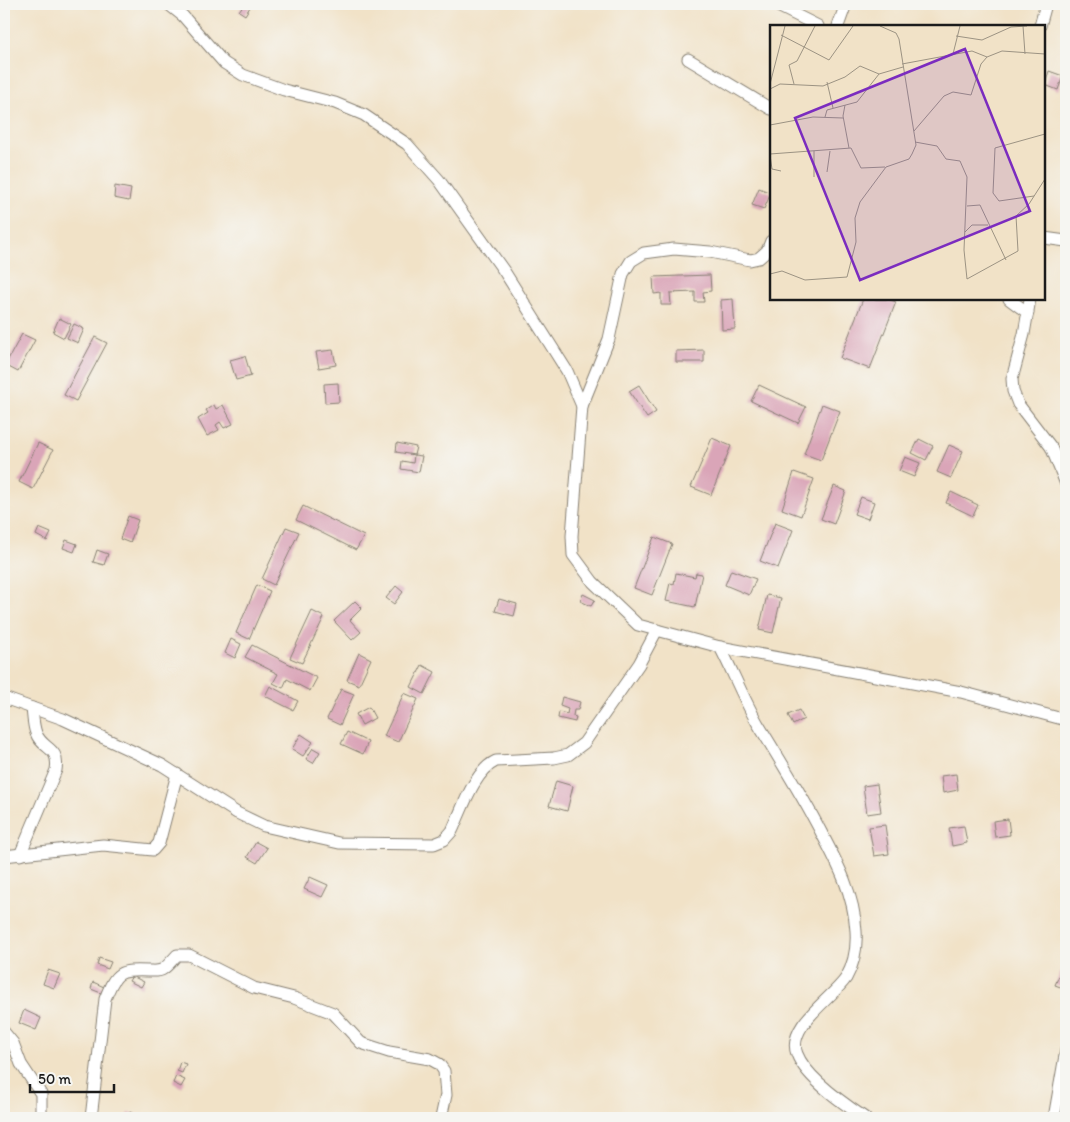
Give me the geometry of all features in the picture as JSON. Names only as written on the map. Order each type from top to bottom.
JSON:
[{"type":"street","points":[[168,4],[183,16],[224,63],[243,75],[284,90],[335,103],[364,115],[407,144],[439,180],[504,271],[567,371],[582,406]]},
{"type":"street","points":[[774,4],[816,25]]},
{"type":"street","points":[[838,25],[846,4]]},
{"type":"street","points":[[1040,25],[1046,4]]},
{"type":"street","points":[[688,59],[770,108]]},
{"type":"street","points":[[1045,238],[1066,241]]},
{"type":"street","points":[[770,244],[767,251],[759,258],[750,260],[710,252],[674,249],[644,253],[631,261],[623,274],[609,339],[582,406],[572,536],[573,555],[593,582],[638,625],[720,647],[961,692],[1066,720]]},
{"type":"street","points":[[1010,300],[1028,312]]},
{"type":"street","points":[[1030,300],[1024,334],[1012,379],[1013,392],[1018,404],[1051,447],[1066,484]]},
{"type":"street","points":[[4,698],[64,719],[162,765],[237,813],[264,826],[339,843],[434,844],[444,840],[452,831],[480,773],[489,764],[496,760],[554,758],[568,754],[584,743],[639,664],[656,630]]},
{"type":"street","points":[[720,647],[757,722],[800,793],[841,869],[851,896],[856,931],[855,957],[846,978],[803,1024],[797,1040],[796,1053],[807,1070],[842,1103],[865,1118]]},
{"type":"street","points":[[20,855],[56,770],[57,761],[50,747],[35,732],[32,708]]},
{"type":"street","points":[[4,856],[103,844],[153,850],[159,843],[177,774]]},
{"type":"street","points":[[91,1118],[105,999],[110,987],[120,972],[126,970],[158,971],[164,969],[177,955],[189,956],[254,988],[294,998],[333,1013],[361,1043],[389,1052],[430,1059],[439,1064],[444,1071],[446,1095],[441,1118]]},
{"type":"street","points":[[4,1032],[13,1043],[21,1064],[41,1094],[41,1118]]},
{"type":"street","points":[[1054,1118],[1066,1050]]},
{"type":"building","points":[[244,4],[252,4],[245,15],[239,11]]},
{"type":"building","points":[[1049,71],[1063,76],[1058,90],[1045,85]]},
{"type":"building","points":[[115,186],[131,189],[129,201],[114,198]]},
{"type":"building","points":[[759,188],[770,193],[764,209],[752,205]]},
{"type":"building","points":[[710,275],[711,291],[703,292],[704,302],[695,302],[695,292],[670,293],[671,305],[661,305],[661,293],[654,294],[653,277]]},
{"type":"building","points":[[733,299],[735,329],[722,330],[721,300]]},
{"type":"building","points":[[863,300],[891,300],[896,302],[870,369],[840,358]]},
{"type":"building","points":[[59,318],[71,324],[64,338],[53,332]]},
{"type":"building","points":[[74,324],[84,329],[78,343],[67,338]]},
{"type":"building","points":[[22,334],[35,340],[18,372],[5,365]]},
{"type":"building","points":[[95,337],[107,343],[76,401],[64,395]]},
{"type":"building","points":[[333,350],[336,365],[319,368],[316,352]]},
{"type":"building","points":[[704,350],[704,362],[676,362],[676,351]]},
{"type":"building","points":[[245,356],[251,376],[236,380],[230,360]]},
{"type":"building","points":[[338,383],[339,402],[325,403],[324,384]]},
{"type":"building","points":[[639,385],[656,412],[647,418],[629,391]]},
{"type":"building","points":[[759,385],[806,407],[798,423],[751,401]]},
{"type":"building","points":[[822,404],[840,411],[821,460],[804,454]]},
{"type":"building","points":[[214,405],[216,409],[223,405],[233,424],[224,428],[220,422],[216,425],[219,430],[207,436],[198,419],[208,413],[206,410]]},
{"type":"building","points":[[712,438],[731,446],[711,495],[691,487]]},
{"type":"building","points":[[919,439],[933,446],[926,460],[912,453]]},
{"type":"building","points":[[38,443],[53,450],[33,489],[19,482]]},
{"type":"building","points":[[397,443],[416,447],[414,455],[396,452]]},
{"type":"building","points":[[949,445],[963,451],[951,478],[937,472]]},
{"type":"building","points":[[414,455],[422,456],[419,472],[401,469],[402,461],[413,463]]},
{"type":"building","points":[[905,457],[920,463],[914,477],[899,471]]},
{"type":"building","points":[[794,472],[814,479],[801,516],[782,509]]},
{"type":"building","points":[[834,486],[846,491],[834,524],[821,519]]},
{"type":"building","points":[[951,492],[978,505],[973,516],[946,503]]},
{"type":"building","points":[[861,497],[874,502],[868,519],[854,514]]},
{"type":"building","points":[[303,506],[364,536],[356,550],[296,520]]},
{"type":"building","points":[[128,516],[138,520],[130,543],[120,539]]},
{"type":"building","points":[[775,523],[793,530],[778,568],[760,561]]},
{"type":"building","points":[[286,527],[299,532],[274,585],[262,579]]},
{"type":"building","points":[[39,528],[51,533],[47,541],[36,535]]},
{"type":"building","points":[[654,537],[672,544],[652,595],[634,588]]},
{"type":"building","points":[[66,540],[77,544],[74,552],[63,548]]},
{"type":"building","points":[[97,550],[108,554],[104,565],[93,562]]},
{"type":"building","points":[[731,570],[756,579],[749,595],[725,585]]},
{"type":"building","points":[[676,573],[695,577],[696,573],[702,574],[695,607],[666,601],[670,583],[674,584]]},
{"type":"building","points":[[257,585],[270,591],[249,639],[236,633]]},
{"type":"building","points":[[396,586],[403,592],[394,604],[386,598]]},
{"type":"building","points":[[583,594],[595,600],[591,606],[580,601]]},
{"type":"building","points":[[767,595],[781,598],[773,633],[759,630]]},
{"type":"building","points":[[499,599],[517,604],[514,616],[495,611]]},
{"type":"building","points":[[355,601],[362,608],[350,620],[361,632],[352,640],[334,621]]},
{"type":"building","points":[[312,611],[324,617],[302,663],[290,658]]},
{"type":"building","points":[[231,639],[241,644],[235,658],[225,653]]},
{"type":"building","points":[[252,645],[317,678],[310,691],[287,679],[283,688],[273,683],[278,674],[245,657]]},
{"type":"building","points":[[359,653],[371,659],[359,685],[347,680]]},
{"type":"building","points":[[422,665],[435,672],[424,694],[411,687]]},
{"type":"building","points":[[270,686],[298,701],[293,710],[265,696]]},
{"type":"building","points":[[341,689],[354,694],[340,725],[327,719]]},
{"type":"building","points":[[404,693],[418,699],[398,742],[384,736]]},
{"type":"building","points":[[562,697],[580,702],[578,710],[574,710],[575,722],[558,718],[559,712],[567,714],[568,709],[560,706]]},
{"type":"building","points":[[369,707],[375,718],[362,725],[356,714]]},
{"type":"building","points":[[799,710],[804,719],[793,725],[788,715]]},
{"type":"building","points":[[347,732],[368,742],[363,754],[341,744]]},
{"type":"building","points":[[301,734],[313,742],[303,756],[292,749]]},
{"type":"building","points":[[313,748],[320,752],[313,763],[306,759]]},
{"type":"building","points":[[956,774],[958,790],[943,793],[941,776]]},
{"type":"building","points":[[556,781],[573,786],[567,811],[549,806]]},
{"type":"building","points":[[877,784],[881,812],[867,814],[863,786]]},
{"type":"building","points":[[1008,819],[1010,835],[995,837],[993,821]]},
{"type":"building","points":[[885,825],[889,854],[874,856],[869,827]]},
{"type":"building","points":[[964,826],[967,843],[952,846],[949,828]]},
{"type":"building","points":[[256,842],[267,848],[257,863],[247,857]]},
{"type":"building","points":[[310,877],[328,885],[322,897],[304,889]]},
{"type":"building","points":[[99,958],[111,962],[108,969],[97,965]]},
{"type":"building","points":[[48,970],[60,974],[54,988],[43,984]]},
{"type":"building","points":[[1061,971],[1066,974],[1063,988],[1055,985]]},
{"type":"building","points":[[132,976],[144,982],[141,987],[129,981]]},
{"type":"building","points":[[93,982],[104,987],[101,993],[91,989]]},
{"type":"building","points":[[24,1010],[41,1018],[36,1030],[19,1023]]},
{"type":"building","points":[[180,1062],[186,1064],[182,1073],[177,1071]]},
{"type":"building","points":[[176,1076],[185,1080],[181,1087],[173,1083]]},
{"type":"building","points":[[130,1112],[141,1118],[126,1118]]}]
